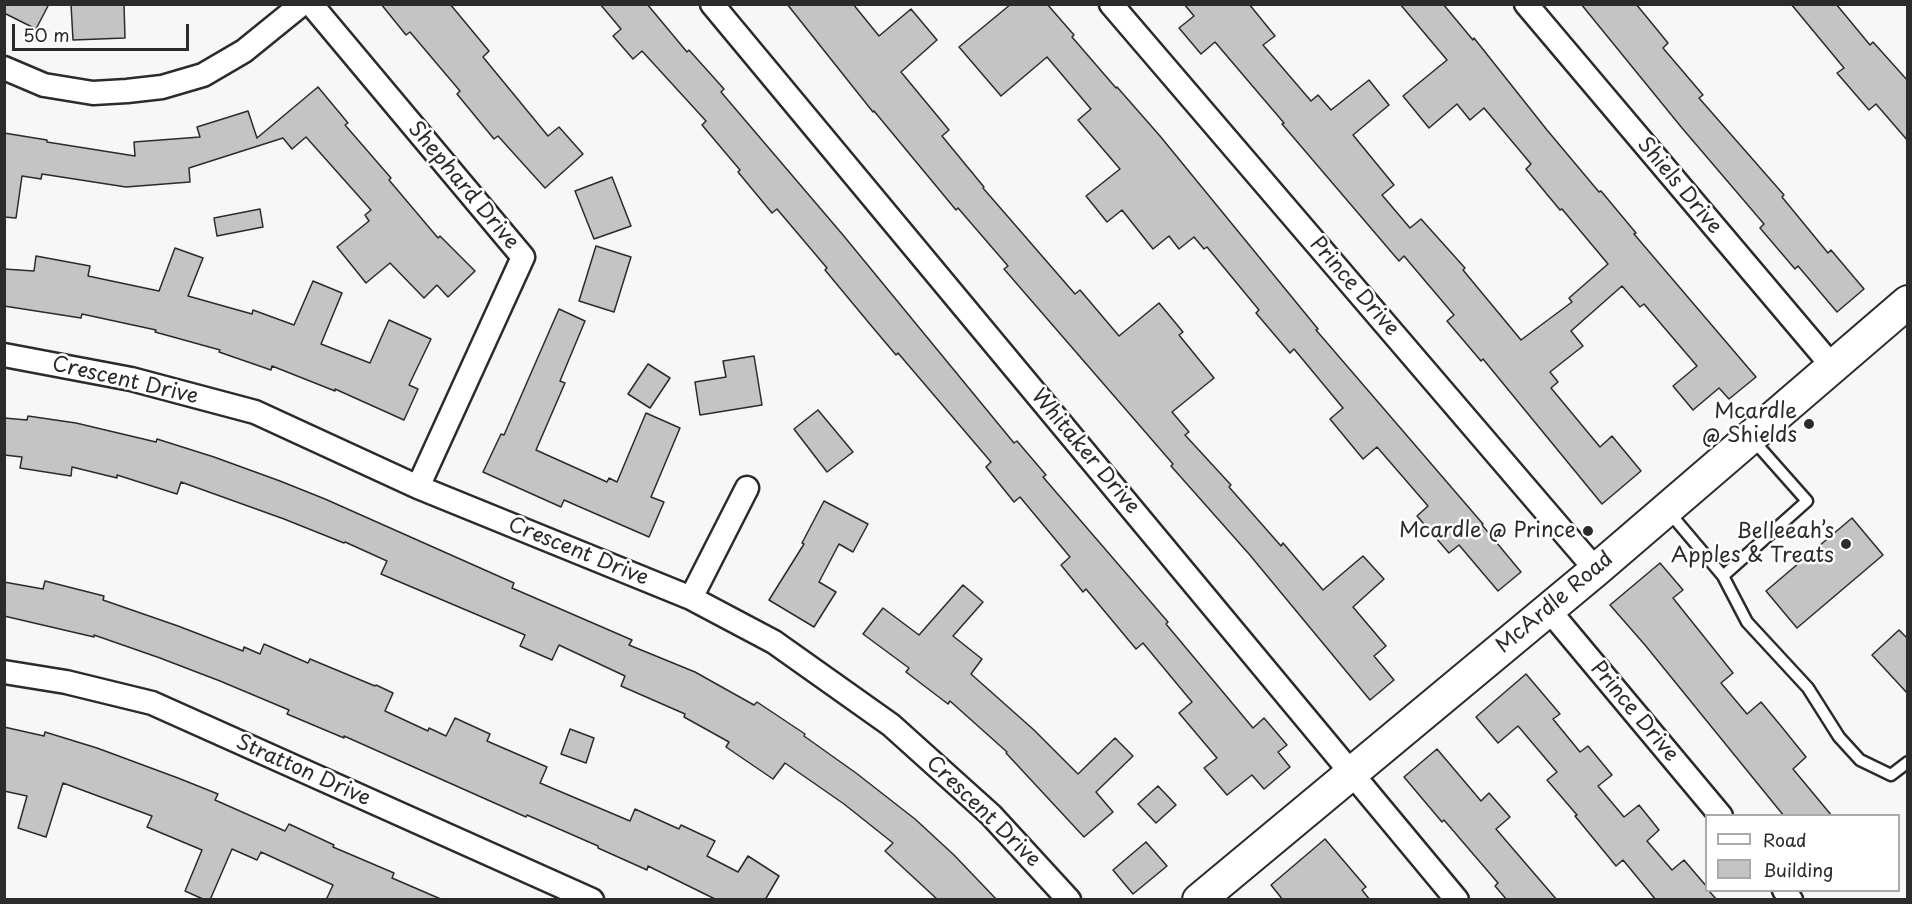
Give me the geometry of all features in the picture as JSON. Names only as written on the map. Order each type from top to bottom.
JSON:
[{"type":"main road","name":"McArdle Road","points":[[1213,896],[1352,772],[1596,570],[1908,302]]},
{"type":"street","points":[[4,68],[44,85],[93,93],[162,87],[202,75],[244,51],[302,4]]},
{"type":"street","name":"Shephard Drive","points":[[311,4],[523,257],[418,487]]},
{"type":"street","name":"Whitaker Drive","points":[[712,4],[1457,900]]},
{"type":"street","name":"Prince Drive","points":[[1111,4],[1596,570]]},
{"type":"street","name":"Shiels Drive","points":[[1526,4],[1833,367]]},
{"type":"street","name":"Crescent Drive","points":[[4,355],[131,379],[255,412],[418,487],[691,598],[774,642],[891,725],[991,815],[1069,900]]},
{"type":"street","points":[[691,598],[747,488]]},
{"type":"street","name":"Prince Drive","points":[[1548,609],[1719,814]]},
{"type":"street","name":"Stratton Drive","points":[[4,672],[66,682],[152,703],[592,900]]},
{"type":"lane","points":[[1723,576],[1807,501],[1751,437]]},
{"type":"lane","points":[[1666,510],[1723,576],[1747,622],[1808,688],[1839,737],[1860,760],[1892,775],[1908,762]]},
{"type":"building","points":[[4,4],[49,4],[36,29],[4,13]]},
{"type":"building","points":[[71,4],[124,4],[125,38],[73,40]]},
{"type":"building","points":[[381,4],[450,4],[489,51],[483,57],[548,136],[559,127],[583,154],[545,188],[498,136],[494,139],[457,94],[460,91],[410,32],[406,35]]},
{"type":"building","points":[[600,4],[647,4],[687,52],[689,50],[724,89],[721,92],[843,235],[1014,443],[1017,441],[1046,475],[1043,477],[1168,622],[1166,624],[1253,728],[1264,718],[1287,745],[1278,752],[1290,767],[1264,789],[1252,775],[1227,795],[1204,768],[1217,758],[1179,713],[1192,702],[1143,643],[1136,649],[1086,589],[1083,592],[1061,565],[1070,557],[1020,497],[1014,502],[986,467],[991,462],[898,353],[896,355],[777,209],[772,213],[702,125],[706,121],[642,51],[633,59],[613,36],[621,29]]},
{"type":"building","points":[[787,4],[853,4],[879,36],[911,9],[937,40],[901,72],[949,130],[942,136],[983,188],[1075,294],[1080,290],[1119,336],[1159,303],[1183,332],[1179,335],[1214,378],[1172,412],[1189,432],[1185,435],[1231,485],[1229,487],[1281,546],[1283,543],[1323,590],[1363,556],[1384,579],[1353,607],[1386,646],[1374,656],[1394,680],[1370,700],[1249,554],[1171,466],[1173,464],[1004,269],[1008,266],[958,208],[956,210],[873,112]]},
{"type":"building","points":[[1011,4],[1047,4],[1074,35],[1072,37],[1160,136],[1318,329],[1316,330],[1483,524],[1521,572],[1498,591],[1459,545],[1449,553],[1417,516],[1428,506],[1377,447],[1363,459],[1330,419],[1343,408],[1294,349],[1290,353],[1256,313],[1259,310],[1207,247],[1204,249],[1194,237],[1179,249],[1169,236],[1153,249],[1122,210],[1107,222],[1086,196],[1120,169],[1078,120],[1091,109],[1047,57],[1001,96],[959,47]]},
{"type":"building","points":[[1184,4],[1249,4],[1275,36],[1263,45],[1311,101],[1318,95],[1331,110],[1369,80],[1389,105],[1353,135],[1394,185],[1382,195],[1410,228],[1421,219],[1465,268],[1463,270],[1521,340],[1572,302],[1569,298],[1608,264],[1526,169],[1531,164],[1484,108],[1470,120],[1457,104],[1429,128],[1403,96],[1447,60],[1400,4],[1443,4],[1473,40],[1474,38],[1547,130],[1599,192],[1601,191],[1636,233],[1634,234],[1756,377],[1729,399],[1719,388],[1693,410],[1673,386],[1697,366],[1644,304],[1640,307],[1622,286],[1571,331],[1583,346],[1550,372],[1558,382],[1551,388],[1600,447],[1612,436],[1641,471],[1602,504],[1483,359],[1481,361],[1447,321],[1454,315],[1404,256],[1399,261],[1215,42],[1201,54],[1179,28],[1194,16]]},
{"type":"building","points":[[1581,4],[1636,4],[1668,43],[1663,48],[1703,95],[1699,98],[1784,195],[1782,197],[1828,253],[1831,250],[1864,289],[1837,312],[1798,266],[1795,269],[1760,228],[1764,224]]},
{"type":"building","points":[[1791,4],[1836,4],[1870,45],[1873,42],[1908,81],[1908,141],[1876,104],[1869,110],[1837,73],[1844,68]]},
{"type":"building","points":[[318,87],[348,123],[345,125],[391,178],[389,180],[438,238],[440,236],[475,271],[448,297],[437,285],[424,298],[390,263],[366,283],[337,247],[369,221],[365,215],[371,210],[306,137],[292,149],[283,138],[189,168],[190,182],[126,187],[42,174],[41,179],[22,176],[16,218],[4,217],[4,133],[135,156],[134,142],[200,137],[197,127],[248,111],[257,138]]},
{"type":"building","points":[[612,177],[631,226],[594,239],[575,191]]},
{"type":"building","points":[[260,209],[263,227],[217,236],[214,218]]},
{"type":"building","points":[[596,246],[631,257],[614,312],[579,301]]},
{"type":"building","points":[[175,248],[203,258],[188,296],[252,314],[253,310],[294,325],[313,281],[342,293],[321,344],[370,363],[389,320],[431,339],[409,385],[418,389],[404,420],[335,389],[335,391],[272,366],[271,370],[219,352],[220,350],[155,332],[156,330],[82,314],[81,318],[4,306],[4,269],[34,271],[36,256],[90,266],[88,276],[159,291]]},
{"type":"building","points":[[559,309],[585,321],[560,381],[565,383],[536,450],[607,482],[609,478],[617,482],[646,413],[680,428],[651,497],[664,502],[649,537],[564,500],[561,507],[483,472],[501,434],[504,435]]},
{"type":"building","points":[[754,356],[762,405],[700,415],[695,382],[726,377],[723,361]]},
{"type":"building","points":[[648,364],[670,378],[650,408],[628,394]]},
{"type":"building","points":[[818,410],[853,452],[827,472],[794,429]]},
{"type":"building","points":[[28,416],[76,423],[156,442],[157,439],[280,481],[514,583],[512,588],[632,640],[629,645],[695,672],[754,705],[757,702],[805,734],[804,736],[915,819],[997,900],[938,900],[885,851],[893,843],[844,804],[785,763],[773,779],[726,747],[729,742],[684,717],[685,714],[621,686],[625,676],[559,645],[552,660],[520,646],[525,635],[381,574],[387,561],[345,542],[181,482],[177,494],[117,475],[117,478],[72,467],[71,476],[20,468],[22,457],[4,455],[4,418],[27,420]]},
{"type":"building","points":[[824,501],[868,524],[853,552],[839,544],[819,582],[836,592],[814,627],[769,600],[804,544],[802,543]]},
{"type":"building","points":[[1852,518],[1883,555],[1797,628],[1766,591]]},
{"type":"building","points":[[1660,563],[1683,590],[1673,598],[1733,673],[1721,683],[1747,714],[1761,702],[1806,757],[1793,769],[1830,814],[1782,814],[1610,605]]},
{"type":"building","points":[[45,581],[104,596],[103,600],[243,651],[244,647],[260,654],[264,644],[308,663],[310,659],[376,685],[393,693],[385,711],[428,731],[429,728],[446,736],[455,718],[490,734],[487,741],[547,767],[540,783],[630,821],[635,809],[679,829],[681,825],[715,841],[707,856],[738,872],[748,856],[779,876],[765,900],[717,900],[648,866],[647,870],[527,815],[526,817],[344,736],[344,738],[287,714],[289,710],[220,681],[94,635],[94,637],[4,616],[4,582],[43,589]]},
{"type":"building","points":[[963,585],[983,602],[953,636],[982,659],[971,674],[1034,730],[1078,774],[1115,738],[1133,756],[1096,792],[1113,812],[1084,837],[1007,752],[950,701],[948,704],[906,672],[909,668],[863,634],[883,608],[919,635]]},
{"type":"building","points":[[1899,630],[1908,639],[1908,694],[1872,655]]},
{"type":"building","points":[[1526,674],[1560,714],[1553,719],[1580,752],[1588,746],[1612,775],[1598,786],[1624,817],[1639,805],[1659,830],[1647,841],[1672,870],[1684,860],[1705,885],[1705,892],[1710,892],[1717,900],[1656,900],[1623,860],[1616,866],[1575,816],[1577,815],[1547,780],[1557,772],[1518,726],[1498,743],[1476,717]]},
{"type":"building","points":[[4,727],[44,736],[45,732],[97,748],[178,778],[218,794],[215,800],[285,831],[289,824],[334,845],[333,847],[394,873],[392,878],[443,900],[326,900],[333,885],[261,852],[257,860],[232,849],[210,900],[205,900],[185,891],[202,850],[147,827],[152,816],[63,783],[46,837],[18,828],[27,796],[4,791]]},
{"type":"building","points":[[570,729],[594,738],[586,763],[561,754]]},
{"type":"building","points":[[1437,749],[1481,801],[1489,793],[1510,817],[1496,829],[1557,900],[1507,900],[1495,886],[1498,883],[1404,777]]},
{"type":"building","points":[[1158,786],[1176,805],[1156,823],[1138,804]]},
{"type":"building","points":[[1325,839],[1366,887],[1362,890],[1370,900],[1283,900],[1271,885]]},
{"type":"building","points":[[1146,842],[1167,866],[1133,894],[1113,870]]},
{"type":"place","name":"Mcardle @ Shields","points":[[1809,424]]},
{"type":"place","name":"Mcardle @ Prince","points":[[1588,531]]},
{"type":"place","name":"Belleeah’s Apples & Treats","points":[[1846,544]]}]
